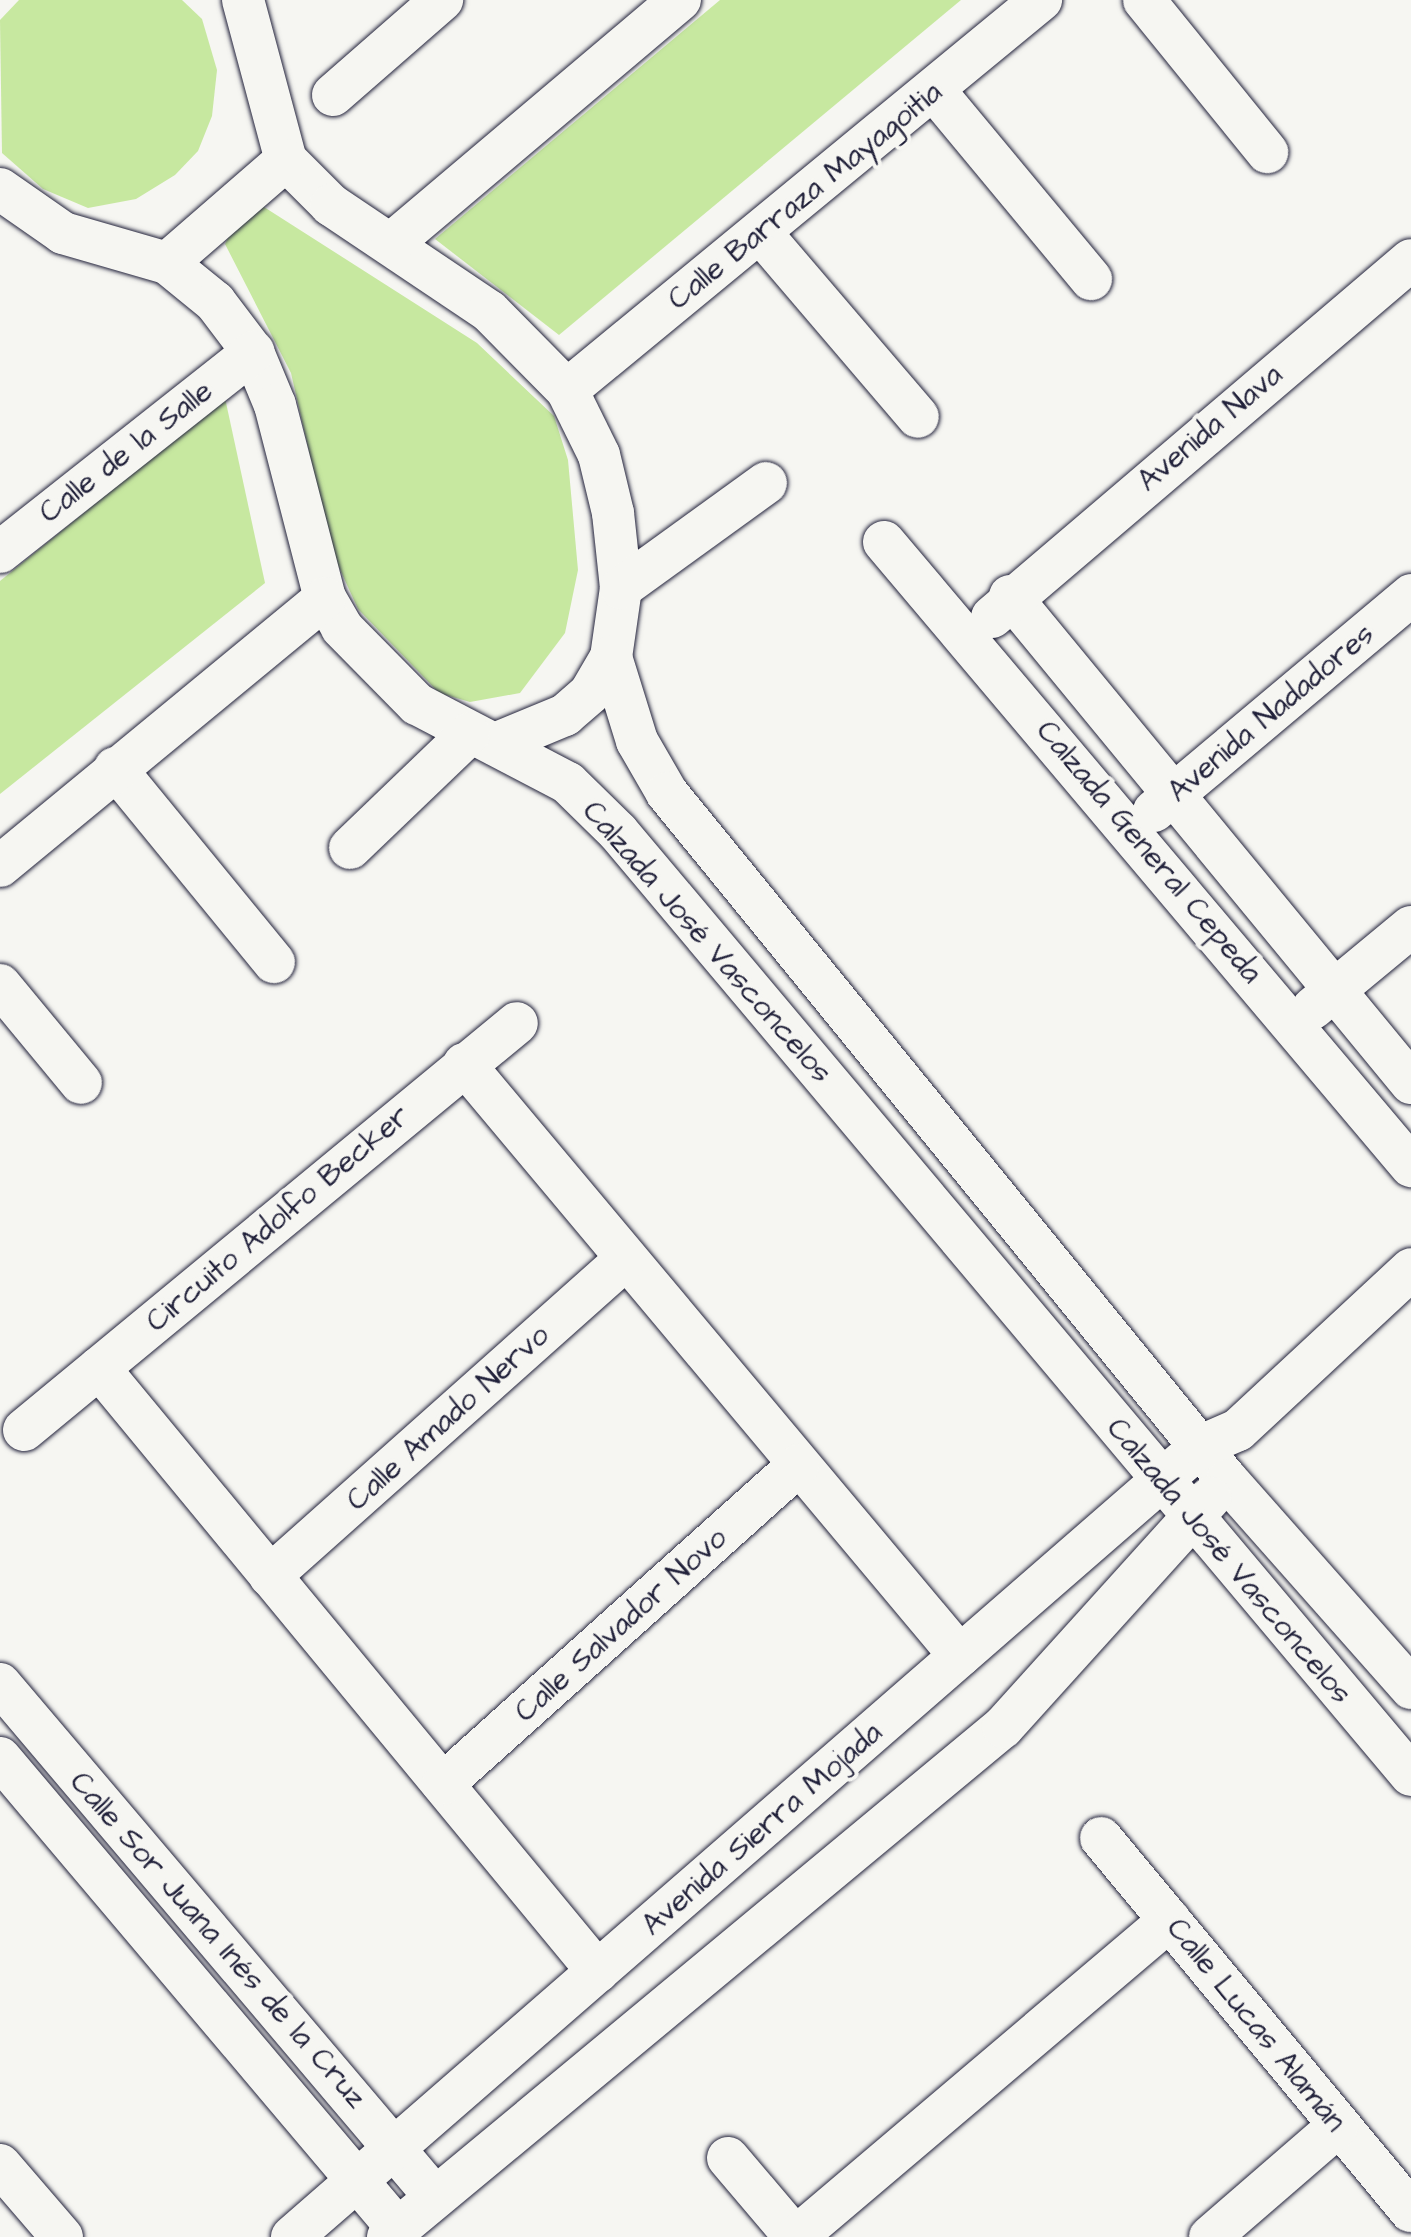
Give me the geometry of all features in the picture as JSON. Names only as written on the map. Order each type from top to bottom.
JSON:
[{"type":"street","points":[[333,95],[402,17],[442,0]]},
{"type":"street","points":[[392,243],[680,0]]},
{"type":"street","name":"Calle Barraza Mayagoitia","points":[[567,390],[1042,0]]},
{"type":"street","points":[[1144,0],[1267,152]]},
{"type":"street","points":[[167,263],[286,160],[249,3]]},
{"type":"street","points":[[934,90],[1091,278]]},
{"type":"street","name":"Calzada José Vasconcelos","points":[[286,160],[331,205],[489,310],[567,390],[599,455],[621,588],[611,657],[637,741],[668,793],[1220,1438]]},
{"type":"street","name":"Calzada José Vasconcelos","points":[[0,189],[63,233],[167,263],[214,302],[253,352],[325,598],[376,669],[482,739],[568,782],[618,832],[1190,1519],[1411,1775]]},
{"type":"street","points":[[760,232],[918,417]]},
{"type":"street","name":"Avenida Nava","points":[[972,640],[1010,596],[1411,260]]},
{"type":"street","name":"Calle de la Salle","points":[[0,552],[253,352]]},
{"type":"street","points":[[621,588],[766,483]]},
{"type":"street","name":"Calzada General Cepeda","points":[[884,542],[972,640],[1411,1166]]},
{"type":"street","name":"Avenida Nadadores","points":[[1130,830],[1411,595]]},
{"type":"street","name":"Calzada General Cepeda","points":[[1010,596],[1411,1083]]},
{"type":"street","points":[[0,866],[325,598]]},
{"type":"street","points":[[350,848],[482,739],[565,715],[590,693],[611,657]]},
{"type":"street","points":[[115,768],[274,962]]},
{"type":"street","points":[[1293,1024],[1411,926]]},
{"type":"street","points":[[0,985],[81,1083]]},
{"type":"street","name":"Circuito Adolfo Becker","points":[[24,1430],[517,1023]]},
{"type":"street","points":[[464,1064],[960,1656]]},
{"type":"street","name":"Calle Amado Nervo","points":[[270,1576],[625,1260]]},
{"type":"street","name":"Avenida Sierra Mojada","points":[[292,2237],[1162,1481],[1220,1438],[1411,1268]]},
{"type":"street","points":[[99,1368],[598,1972]]},
{"type":"street","points":[[393,2233],[1003,1727],[1227,1480],[1220,1438]]},
{"type":"street","name":"Calle Salvador Novo","points":[[443,1784],[798,1465]]},
{"type":"street","name":"Calzada José Vasconcelos","points":[[1227,1480],[1411,1688]]},
{"type":"street","name":"Calle Sor Juana Inés de la Cruz","points":[[0,1684],[435,2197]]},
{"type":"street","name":"Calle Sor Juana Inés de la Cruz","points":[[0,1758],[357,2180],[393,2233]]},
{"type":"street","points":[[84,1857],[118,1824]]},
{"type":"street","name":"Calle Lucas Alamán","points":[[1102,1838],[1411,2212]]},
{"type":"street","points":[[728,2158],[796,2237],[1170,1920]]},
{"type":"street","points":[[1210,2237],[1337,2127]]},
{"type":"street","points":[[0,2165],[62,2237]]},
{"type":"green space","points":[[19,0],[182,0],[202,19],[217,70],[212,116],[198,151],[175,175],[136,199],[88,208],[43,189],[2,153],[0,20]]},
{"type":"green space","points":[[720,0],[961,0],[559,335],[435,239]]},
{"type":"green space","points":[[264,207],[477,343],[554,416],[568,460],[578,570],[565,633],[520,693],[470,702],[439,693],[358,609],[332,552],[291,373],[225,244],[238,218]]},
{"type":"green space","points":[[225,398],[265,583],[0,794],[0,581]]}]
